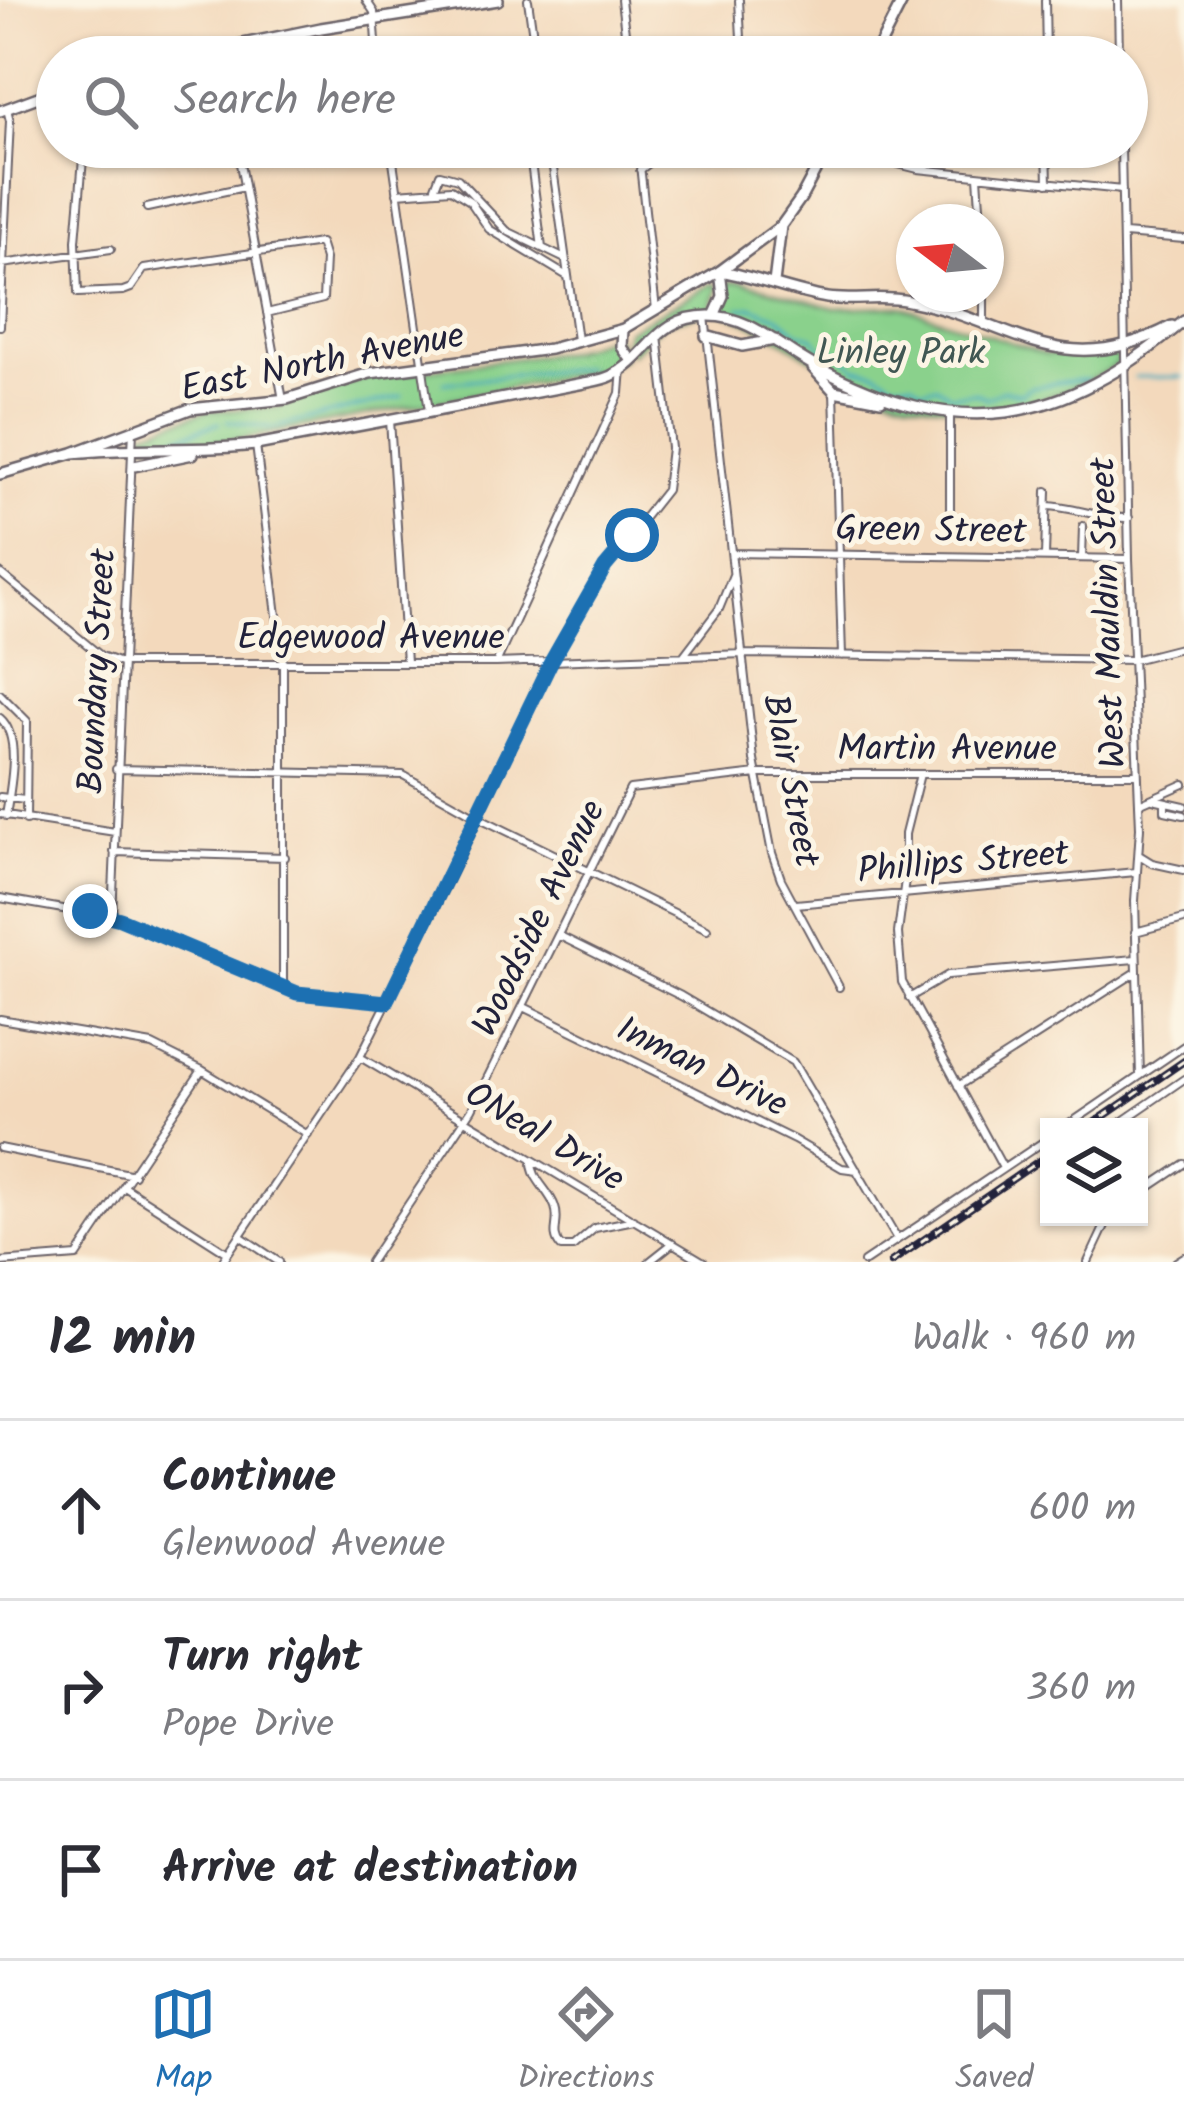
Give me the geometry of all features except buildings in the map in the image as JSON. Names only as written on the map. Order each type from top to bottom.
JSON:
[{"type":"main road","points":[[298,36],[498,0]]},
{"type":"main road","points":[[885,36],[903,0]]},
{"type":"main road","points":[[3,110],[36,98]]},
{"type":"main road","points":[[774,284],[781,226],[816,168]]},
{"type":"main road","name":"East North Avenue","points":[[0,474],[190,410],[284,400],[345,379],[578,344],[623,329],[656,311],[781,226]]},
{"type":"main road","points":[[710,316],[723,296],[720,271],[826,298],[914,301],[1052,347],[1125,347],[1184,320]]},
{"type":"main road","points":[[73,453],[202,451],[256,445],[597,380],[627,364],[658,332],[679,321],[710,316],[744,323],[810,364],[894,400]]},
{"type":"main road","points":[[810,364],[834,391],[864,399],[950,412],[1036,409],[1126,367],[1184,320]]},
{"type":"main road","points":[[623,329],[627,364]]},
{"type":"main road","points":[[706,336],[742,346],[776,340]]},
{"type":"main road","points":[[134,466],[202,451]]},
{"type":"street","points":[[366,0],[376,19],[376,36]]},
{"type":"street","points":[[528,0],[533,36]]},
{"type":"street","points":[[621,0],[625,36]]},
{"type":"street","points":[[739,0],[741,36]]},
{"type":"street","points":[[1045,0],[1046,36]]},
{"type":"street","points":[[1118,0],[1119,36]]},
{"type":"street","points":[[0,326],[10,121],[3,110]]},
{"type":"street","points":[[82,168],[77,293],[130,288],[144,268],[320,243],[324,247],[323,299],[267,313]]},
{"type":"street","points":[[241,168],[284,400]]},
{"type":"street","points":[[394,168],[429,412]]},
{"type":"street","points":[[532,168],[542,248]]},
{"type":"street","points":[[553,168],[578,344]]},
{"type":"street","points":[[643,168],[656,311]]},
{"type":"street","points":[[916,168],[1122,190]]},
{"type":"street","points":[[1048,168],[1048,183]]},
{"type":"street","name":"West Mauldin Street","points":[[1121,168],[1139,804],[1135,973],[1140,1076]]},
{"type":"street","points":[[435,188],[440,174],[458,179],[492,218],[565,259]]},
{"type":"street","points":[[978,176],[979,204]]},
{"type":"street","points":[[147,208],[244,187]]},
{"type":"street","points":[[397,193],[435,188],[463,195],[489,229],[567,275]]},
{"type":"street","points":[[1124,234],[1184,240]]},
{"type":"street","points":[[2,264],[111,249]]},
{"type":"street","points":[[984,312],[984,327]]},
{"type":"street","name":"Blair Street","points":[[710,316],[706,336],[757,774],[776,869],[839,987]]},
{"type":"street","points":[[222,1262],[360,1057],[551,662],[605,567],[666,490],[671,448],[658,332]]},
{"type":"street","points":[[496,663],[620,393],[627,364]]},
{"type":"street","points":[[834,391],[842,656]]},
{"type":"street","points":[[950,412],[950,526]]},
{"type":"street","points":[[389,420],[406,663]]},
{"type":"street","name":"Boundary Street","points":[[112,917],[134,428]]},
{"type":"street","points":[[256,445],[283,664],[283,988]]},
{"type":"street","points":[[1046,557],[1047,491]]},
{"type":"street","points":[[1046,506],[1072,507],[1091,518],[1129,518]]},
{"type":"street","points":[[1082,558],[1083,526]]},
{"type":"street","name":"Green Street","points":[[732,553],[1129,559]]},
{"type":"street","points":[[684,656],[719,609],[734,572]]},
{"type":"street","points":[[1,576],[101,656],[121,663]]},
{"type":"street","name":"Edgewood Avenue","points":[[121,663],[496,663],[744,654],[1133,660],[1184,647]]},
{"type":"street","points":[[0,694],[27,721],[26,820]]},
{"type":"street","points":[[0,718],[10,729],[3,815],[115,832]]},
{"type":"street","points":[[116,769],[396,774],[706,929]]},
{"type":"street","name":"Martin Avenue","points":[[757,774],[1137,774]]},
{"type":"street","name":"Woodside Avenue","points":[[370,1262],[465,1118],[630,789],[757,774]]},
{"type":"street","points":[[920,774],[904,835],[898,956],[909,998],[1003,1168]]},
{"type":"street","points":[[1139,804],[1184,784]]},
{"type":"street","points":[[4,798],[25,800]]},
{"type":"street","points":[[1151,799],[1165,804],[1166,811],[1184,811]]},
{"type":"street","points":[[114,853],[285,857]]},
{"type":"street","points":[[1139,855],[1184,870]]},
{"type":"street","name":"Phillips Street","points":[[796,904],[1136,872]]},
{"type":"street","points":[[0,898],[112,917],[283,988],[387,1002]]},
{"type":"street","points":[[1135,932],[1184,919]]},
{"type":"street","points":[[559,935],[681,996],[793,1062],[898,1239]]},
{"type":"street","points":[[909,998],[948,975],[1135,959]]},
{"type":"street","points":[[958,1086],[1135,973]]},
{"type":"street","name":"Inman Drive","points":[[524,1007],[842,1168],[857,1170]]},
{"type":"street","points":[[0,1019],[152,1045],[308,1135]]},
{"type":"street","points":[[1078,1118],[1184,1046]]},
{"type":"street","name":"ONeal Drive","points":[[360,1057],[704,1262]]},
{"type":"street","points":[[0,1262],[77,1256],[202,1070]]},
{"type":"street","points":[[1127,1118],[1184,1079]]},
{"type":"street","points":[[864,1262],[1040,1144]]},
{"type":"street","points":[[0,1148],[134,1174]]},
{"type":"street","points":[[533,1159],[532,1171],[555,1207],[554,1237],[561,1247],[573,1247],[595,1228],[637,1220]]},
{"type":"street","points":[[1148,1188],[1184,1164]]},
{"type":"street","points":[[126,1188],[228,1253]]},
{"type":"street","points":[[1088,1262],[1105,1226]]},
{"type":"street","points":[[240,1236],[280,1262]]},
{"type":"street","points":[[649,1262],[673,1243]]},
{"type":"street","points":[[1176,1262],[1184,1257]]},
{"type":"green space","name":"Linley Park","points":[[741,281],[834,308],[896,306],[896,312],[919,312],[1046,354],[1116,355],[1118,364],[1059,393],[1028,402],[997,407],[933,405],[850,379],[720,311],[727,298],[727,282]]},
{"type":"green space","name":"Linley Park","points":[[713,283],[719,287],[710,311],[664,323],[631,354],[625,344],[627,331]]},
{"type":"green space","points":[[615,335],[623,358],[601,370],[248,438],[206,444],[140,442],[140,433],[207,411],[279,407],[368,377],[567,352]]},
{"type":"waterway","points":[[740,308],[753,307],[779,317],[799,333],[812,336],[822,348],[837,351],[856,368],[894,382],[913,382],[922,390],[937,386],[951,395],[975,393],[987,398],[1003,390],[1021,394],[1030,387],[1087,380]]},
{"type":"waterway","points":[[444,383],[589,367]]},
{"type":"waterway","points":[[1135,377],[1183,377]]},
{"type":"waterway","points":[[227,421],[273,428],[403,396]]},
{"type":"waterway","points":[[170,439],[220,423]]},
{"type":"railway","points":[[1101,1118],[1184,1061]]},
{"type":"railway","points":[[891,1262],[1040,1160]]},
{"type":"route","points":[[90,911],[120,919],[297,993],[387,1002],[551,662],[605,567],[632,535]]}]
